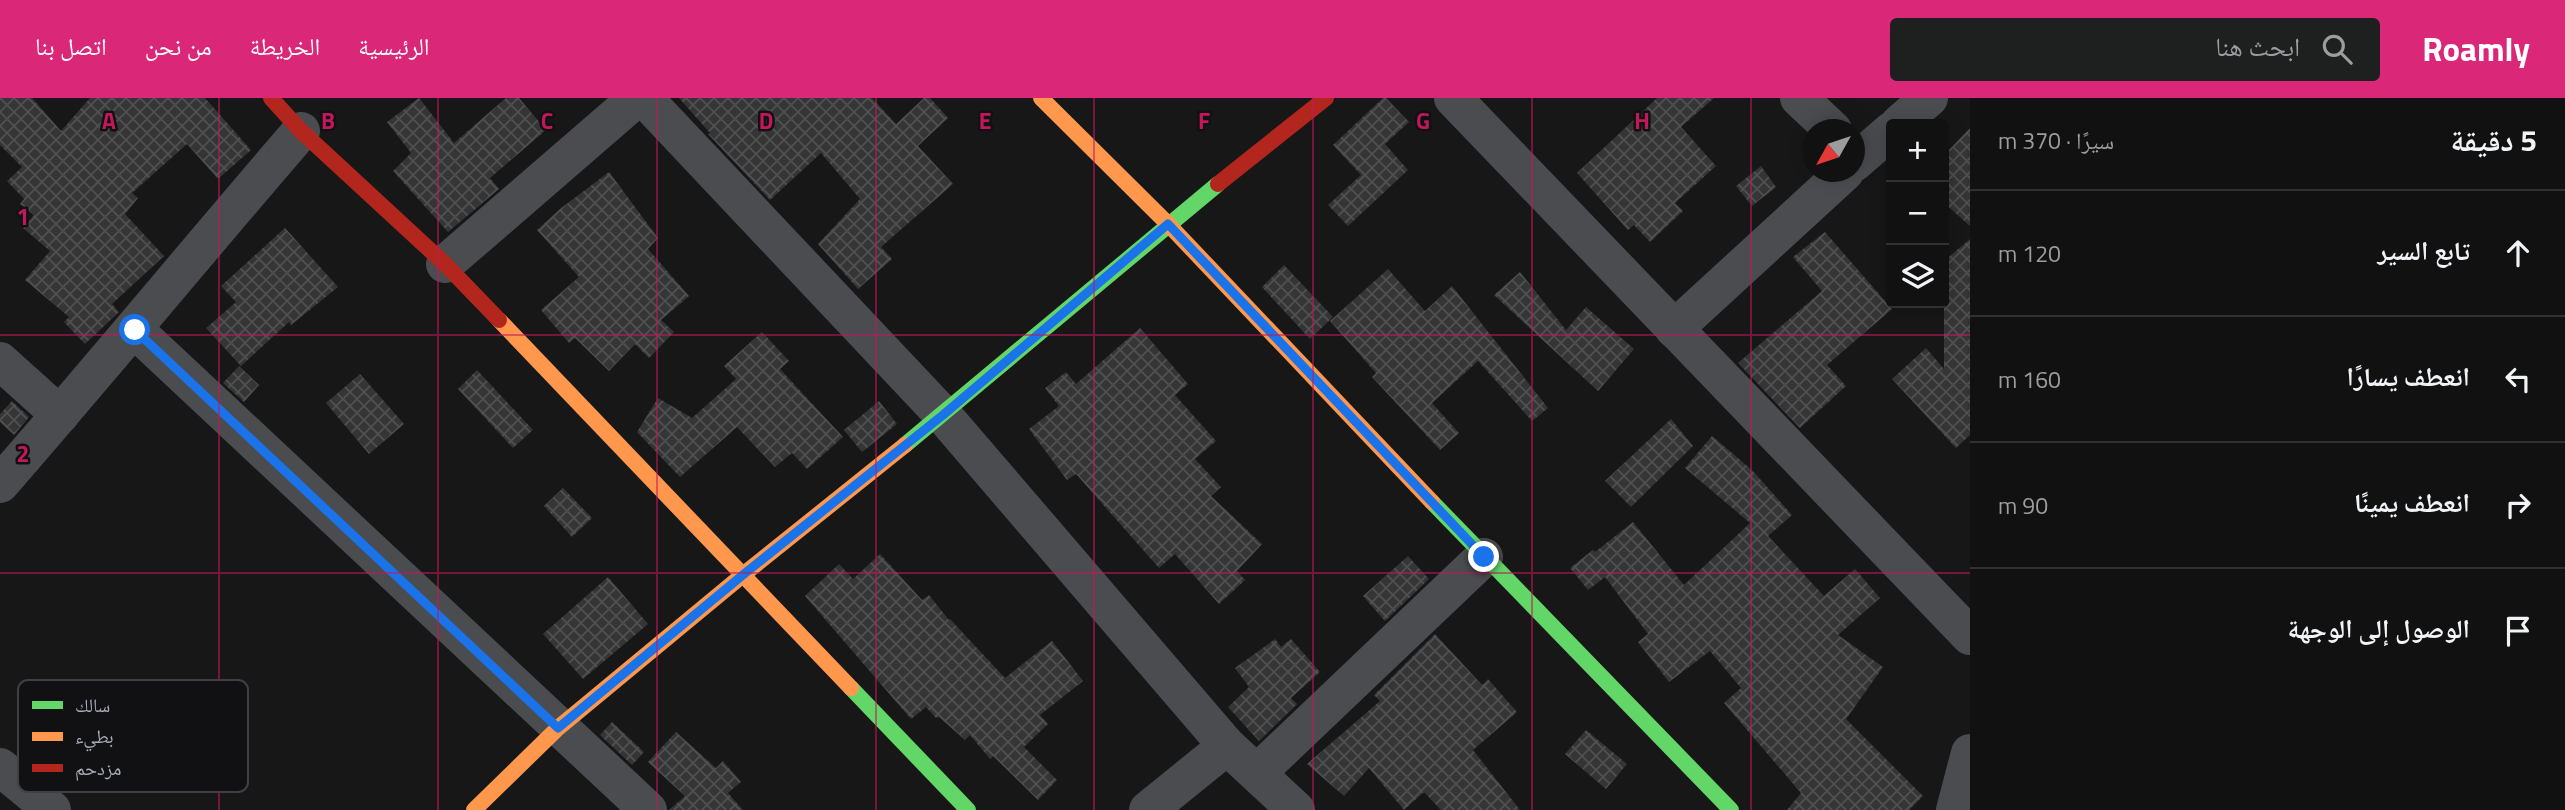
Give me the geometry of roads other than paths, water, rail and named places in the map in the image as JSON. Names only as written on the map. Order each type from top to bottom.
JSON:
[{"type":"street","points":[[271,98],[301,131],[445,264],[968,810]]},
{"type":"street","points":[[445,264],[636,98]]},
{"type":"street","points":[[644,98],[943,415],[1227,746],[1296,810]]},
{"type":"street","points":[[1041,98],[1168,224],[1484,557],[1731,810]]},
{"type":"street","points":[[486,806],[558,728],[744,574],[943,415],[1168,224],[1326,98]]},
{"type":"street","points":[[1453,98],[1970,636]]},
{"type":"street","points":[[1798,98],[1821,119]]},
{"type":"street","points":[[1905,119],[1930,98]]},
{"type":"street","points":[[0,484],[135,330],[301,131]]},
{"type":"street","points":[[1865,151],[1886,135]]},
{"type":"street","points":[[1674,330],[1831,182]]},
{"type":"street","points":[[135,330],[648,810]]},
{"type":"street","points":[[0,361],[60,415]]},
{"type":"street","points":[[1257,773],[1484,557]]},
{"type":"street","points":[[1148,810],[1227,746]]},
{"type":"street","points":[[1955,810],[1970,753]]},
{"type":"street","points":[[0,767],[18,782]]},
{"type":"street","points":[[30,792],[52,810]]}]
